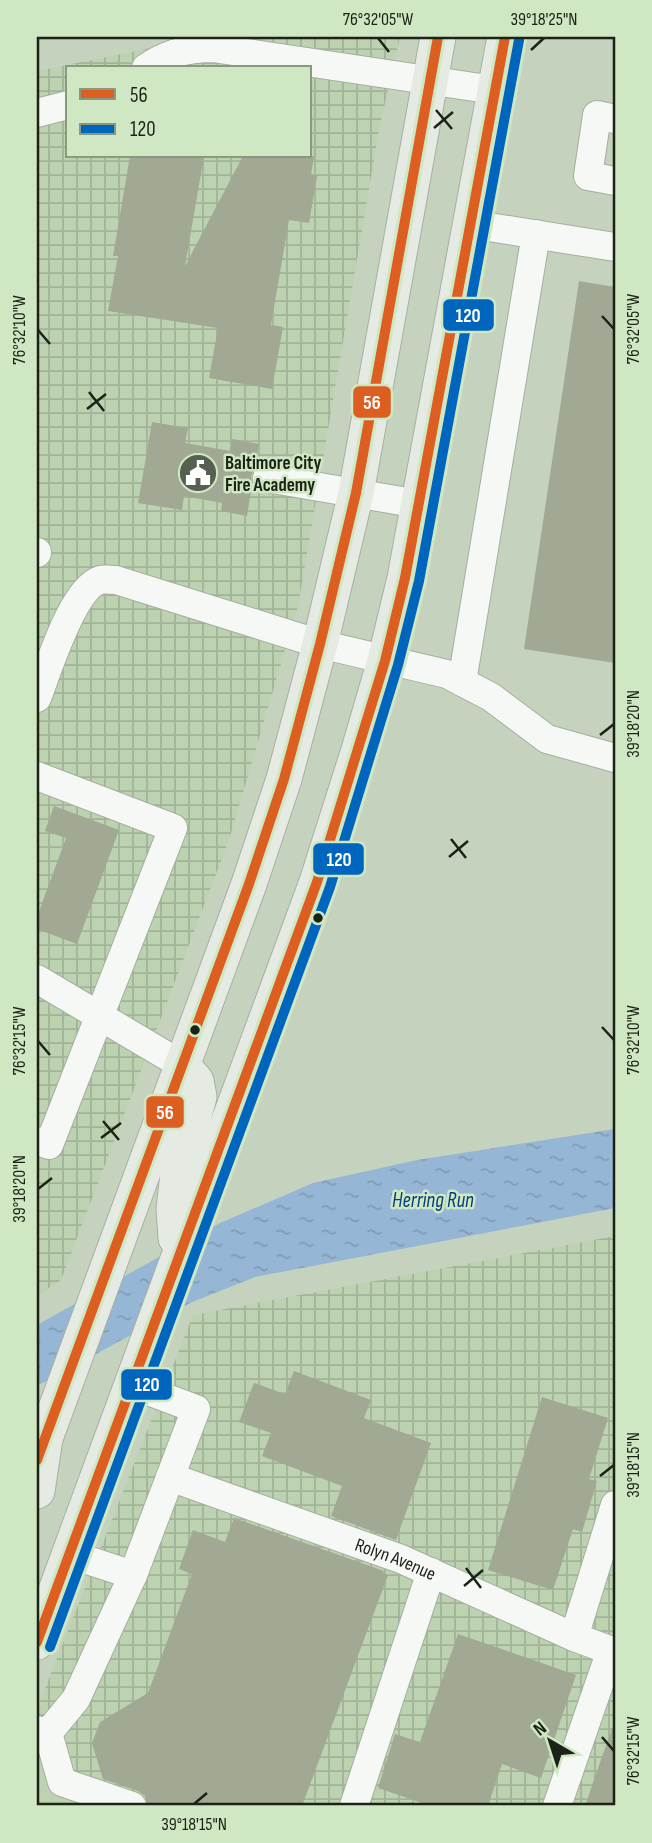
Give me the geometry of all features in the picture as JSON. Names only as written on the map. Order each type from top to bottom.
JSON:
[{"type":"main road","points":[[37,1491],[41,1447],[249,884],[280,792],[320,644],[356,493],[438,37]]},
{"type":"main road","points":[[37,1642],[317,882],[385,661],[405,578],[505,37]]},
{"type":"main road","points":[[178,1259],[174,1209],[178,1174],[199,1097],[196,1081],[182,1065]]},
{"type":"lane","points":[[149,66],[163,56],[197,48],[214,48],[494,90]]},
{"type":"lane","points":[[37,113],[66,106]]},
{"type":"lane","points":[[615,119],[597,115],[588,176],[615,181]]},
{"type":"lane","points":[[470,224],[615,247]]},
{"type":"lane","points":[[462,682],[536,234]]},
{"type":"lane","points":[[267,478],[419,504]]},
{"type":"lane","points":[[37,698],[75,603],[85,590],[100,580],[116,580],[320,644],[447,674],[491,697],[547,739],[615,758]]},
{"type":"lane","points":[[37,776],[173,828],[49,1144],[37,1142]]},
{"type":"lane","points":[[37,979],[182,1065]]},
{"type":"lane","points":[[132,1806],[62,1782],[43,1732],[76,1699],[133,1575],[196,1409],[138,1370]]},
{"type":"lane","name":"Rolyn Avenue","points":[[170,1477],[401,1559],[575,1637],[613,1651]]},
{"type":"lane","points":[[575,1637],[615,1505]]},
{"type":"lane","points":[[69,1554],[133,1575]]},
{"type":"lane","points":[[354,1806],[431,1572]]},
{"type":"lane","points":[[557,1806],[613,1651]]},
{"type":"shaded area","points":[[206,37],[400,37],[379,130],[298,606],[229,840],[61,1280],[37,1296],[37,71]]},
{"type":"shaded area","points":[[615,1236],[615,1806],[155,1806],[37,1765],[37,1709],[193,1315]]},
{"type":"shaded area","points":[[37,1765],[155,1806],[37,1806]]},
{"type":"water","name":"Herring Run","points":[[615,1129],[615,1208],[255,1277],[190,1303],[37,1386],[37,1325],[220,1223],[313,1183],[417,1160]]},
{"type":"building","points":[[314,156],[311,175],[317,176],[309,223],[289,220],[271,325],[283,327],[272,389],[209,378],[218,328],[108,311],[118,256],[113,256],[130,158],[204,158],[185,266],[242,158]]},
{"type":"building","points":[[579,281],[615,287],[615,663],[524,649]]},
{"type":"building","name":"Baltimore City Fire Academy","points":[[152,422],[188,428],[185,443],[230,451],[232,439],[259,444],[251,476],[247,516],[221,511],[222,503],[184,496],[182,510],[138,503]]},
{"type":"building","points":[[54,806],[119,830],[77,944],[37,929],[37,917],[66,838],[45,831]]},
{"type":"building","points":[[294,1371],[371,1400],[364,1418],[431,1443],[396,1540],[331,1516],[342,1486],[262,1456],[271,1433],[239,1422],[254,1383],[285,1394]]},
{"type":"building","points":[[542,1397],[608,1418],[589,1479],[597,1481],[582,1532],[573,1529],[553,1590],[488,1570]]},
{"type":"building","points":[[234,1518],[384,1571],[383,1573],[388,1575],[302,1806],[148,1806],[145,1796],[138,1791],[103,1779],[92,1743],[100,1722],[148,1693],[192,1574],[179,1569],[193,1530],[225,1542]]},
{"type":"building","points":[[458,1634],[576,1675],[541,1778],[502,1764],[488,1806],[431,1806],[378,1788],[395,1734],[420,1742]]},
{"type":"building","points":[[612,1728],[615,1729],[615,1806],[585,1806]]},
{"type":"transit line","name":"56","points":[[37,1460],[249,884],[284,779],[356,493],[438,37]]},
{"type":"transit line","name":"56","points":[[37,1642],[317,882],[385,661],[405,578],[505,37]]},
{"type":"transit line","name":"120","points":[[50,1647],[330,887],[398,665],[419,581],[519,40]]},
{"type":"place","name":"Baltimore City Fire Academy","points":[[198,473]]}]
